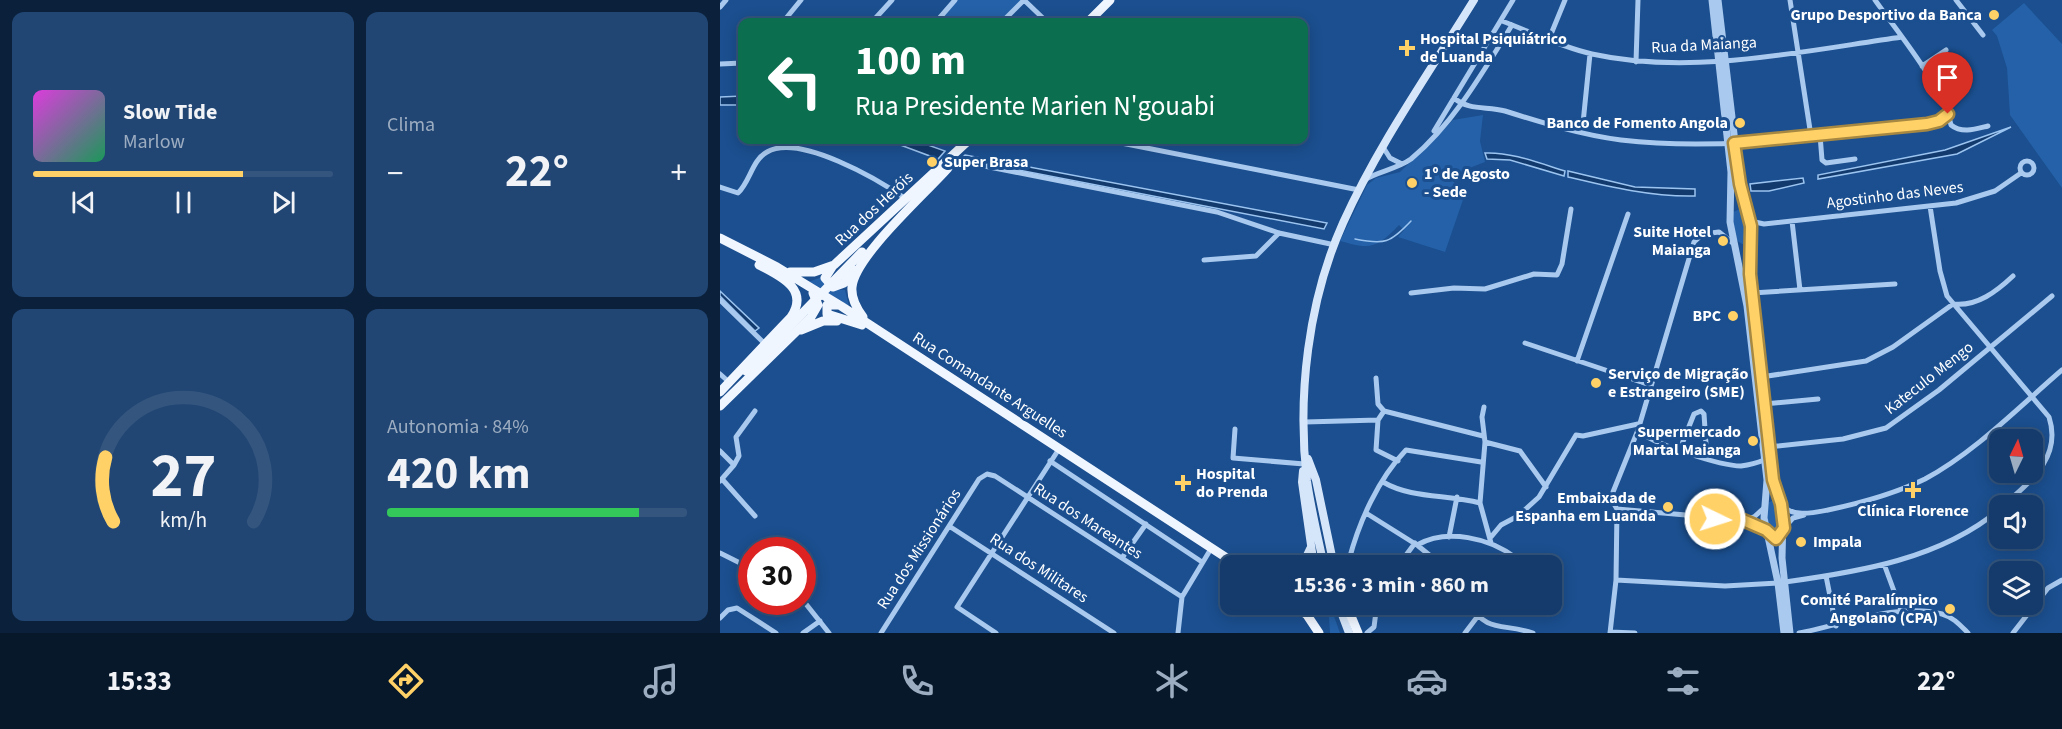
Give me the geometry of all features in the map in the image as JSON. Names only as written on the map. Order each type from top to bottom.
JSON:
[{"type":"main road","points":[[1087,18],[1105,0]]},
{"type":"main road","points":[[1092,18],[1110,0]]},
{"type":"main road","points":[[1313,555],[1302,482],[1311,336],[1320,290],[1335,245],[1364,180],[1474,0]]},
{"type":"main road","name":"Rua dos Heróis","points":[[863,256],[952,159],[962,144]]},
{"type":"main road","name":"Rua dos Heróis","points":[[777,267],[791,272],[805,273],[834,265],[969,144]]},
{"type":"main road","name":"Rua dos Heróis","points":[[877,332],[862,316],[853,297],[852,287],[863,256],[952,159]]},
{"type":"main road","name":"Rua Comandante Arguelles","points":[[720,238],[777,267],[841,306],[1220,559]]},
{"type":"main road","points":[[720,244],[782,276],[795,290],[797,300],[793,313],[720,394]]},
{"type":"main road","points":[[834,265],[825,278],[830,286],[837,287],[844,283],[863,256]]},
{"type":"main road","points":[[720,394],[863,256]]},
{"type":"main road","points":[[720,403],[745,382],[811,317],[818,305],[813,292],[802,282]]},
{"type":"main road","points":[[841,306],[829,304],[825,309],[826,314],[850,320],[877,332]]},
{"type":"main road","points":[[794,334],[817,323],[839,321],[877,332]]},
{"type":"main road","name":"Rua Comandante Arguelles","points":[[877,332],[1222,555]]},
{"type":"main road","points":[[720,403],[746,371]]},
{"type":"main road","points":[[1305,452],[1316,480],[1332,555]]},
{"type":"main road","points":[[1305,452],[1324,555]]},
{"type":"main road","points":[[1307,555],[1312,542]]},
{"type":"main road","points":[[1306,615],[1311,619],[1317,633]]},
{"type":"main road","points":[[1344,615],[1347,633]]},
{"type":"main road","points":[[1348,615],[1358,633]]},
{"type":"street","points":[[720,7],[726,0]]},
{"type":"street","points":[[786,18],[801,0]]},
{"type":"street","points":[[876,18],[892,0]]},
{"type":"street","points":[[939,18],[955,0]]},
{"type":"street","points":[[1006,18],[1024,0],[1043,18]]},
{"type":"street","points":[[1429,140],[1513,0]]},
{"type":"street","points":[[1549,39],[1565,0]]},
{"type":"street","points":[[1636,62],[1638,0]]},
{"type":"street","points":[[1712,0],[1722,60]]},
{"type":"street","points":[[1718,0],[1731,143],[1730,214],[1747,306],[1767,480],[1764,508],[1766,530],[1781,582],[1790,633]]},
{"type":"street","points":[[1790,0],[1811,136]]},
{"type":"street","points":[[1875,0],[1922,66],[1948,114],[1951,125],[1957,130],[1988,126]]},
{"type":"street","points":[[1956,0],[1983,35]]},
{"type":"street","name":"Rua da Maianga","points":[[1502,21],[1590,54],[1636,62],[1722,60],[1902,37]]},
{"type":"street","points":[[1364,180],[1402,164],[1429,140],[1461,105],[1512,25]]},
{"type":"street","points":[[1922,66],[1946,50]]},
{"type":"street","points":[[1582,132],[1590,54]]},
{"type":"street","points":[[720,64],[738,63]]},
{"type":"street","points":[[1454,98],[1461,105],[1498,109],[1582,132],[1656,144],[1731,143],[1811,136],[1927,124],[1939,121],[1948,114]]},
{"type":"street","points":[[1820,135],[1822,160],[1826,163],[1855,159]]},
{"type":"street","points":[[1731,143],[1752,242]]},
{"type":"street","points":[[1126,144],[1359,190]]},
{"type":"street","points":[[720,187],[738,193],[761,156],[781,147],[831,158],[857,168],[906,199]]},
{"type":"street","points":[[1383,147],[1390,158],[1402,164]]},
{"type":"street","points":[[952,159],[1217,212],[1279,233],[1335,245]]},
{"type":"street","name":"Agostinho das Neves","points":[[1764,224],[1956,203],[1995,191],[2021,173]]},
{"type":"street","points":[[1930,206],[1943,289],[1953,304],[2054,423],[2060,435]]},
{"type":"street","points":[[1730,214],[1738,207],[1747,211],[1755,222],[1764,224]]},
{"type":"street","points":[[1411,293],[1454,288],[1485,289],[1534,274],[1557,275],[1562,264],[1571,209]]},
{"type":"street","points":[[1577,361],[1628,214]]},
{"type":"street","points":[[1792,221],[1800,290]]},
{"type":"street","points":[[1764,224],[1755,230],[1750,274],[1773,480],[1781,504],[1784,528],[1781,582],[1784,633]]},
{"type":"street","points":[[1635,633],[1610,632],[1616,580],[1617,509],[1612,499],[1613,492],[1638,427],[1677,305],[1694,242],[1703,234],[1719,232],[1745,249],[1752,242]]},
{"type":"street","points":[[1204,260],[1257,256],[1279,233]]},
{"type":"street","points":[[1761,377],[1866,361],[1893,347],[1953,304],[1963,305],[1990,295],[2013,276]]},
{"type":"street","points":[[1752,293],[1895,284]]},
{"type":"street","name":"Kateculo Mengo","points":[[1769,447],[1843,439],[1886,428],[1939,390],[2052,296]]},
{"type":"street","points":[[720,300],[765,344]]},
{"type":"street","points":[[1525,343],[1650,385]]},
{"type":"street","points":[[1617,509],[1743,520],[1766,530],[1776,539],[1793,518],[1861,503],[1926,478],[1954,460],[2062,370]]},
{"type":"street","points":[[720,374],[729,382]]},
{"type":"street","points":[[1376,378],[1378,404],[1383,411],[1483,435]]},
{"type":"street","points":[[1764,404],[1818,399]]},
{"type":"street","points":[[1484,407],[1482,417],[1485,442],[1481,462],[1480,503],[1491,540]]},
{"type":"street","points":[[755,516],[721,480],[739,456],[736,437],[756,411]]},
{"type":"street","points":[[1383,411],[1378,420],[1376,450],[1398,461]]},
{"type":"street","points":[[1680,449],[1694,414],[1701,411],[1704,414],[1707,459]]},
{"type":"street","points":[[1305,422],[1378,420]]},
{"type":"street","points":[[1638,427],[1647,438],[1707,459],[1739,466],[1764,460]]},
{"type":"street","points":[[1491,540],[1501,525],[1532,505],[1546,488],[1557,464],[1576,435],[1583,436],[1638,427]]},
{"type":"street","points":[[1235,429],[1233,458],[1304,464]]},
{"type":"street","points":[[1485,442],[1520,451],[1546,488]]},
{"type":"street","points":[[1351,555],[1366,513],[1383,482],[1408,449],[1481,462]]},
{"type":"street","points":[[720,452],[734,465]]},
{"type":"street","points":[[996,633],[957,607],[1057,452]]},
{"type":"street","points":[[1050,461],[1202,562]]},
{"type":"street","points":[[2016,495],[2053,462]]},
{"type":"street","name":"Rua dos Mareantes","points":[[979,479],[985,475],[993,475],[1182,597]]},
{"type":"street","name":"Rua dos Missionários","points":[[881,633],[979,479]]},
{"type":"street","points":[[1383,482],[1402,492],[1457,497],[1480,503]]},
{"type":"street","points":[[1449,537],[1457,497]]},
{"type":"street","points":[[1743,520],[1754,517],[1771,499],[1794,513],[1811,513]]},
{"type":"street","points":[[1366,513],[1430,555]]},
{"type":"street","points":[[1616,580],[1725,586],[1826,576],[1884,564],[1947,542],[1989,516]]},
{"type":"street","points":[[1122,558],[1146,524]]},
{"type":"street","name":"Rua dos Militares","points":[[949,526],[1114,633]]},
{"type":"street","points":[[1407,555],[1416,544],[1426,540],[1449,537],[1491,540],[1512,555]]},
{"type":"street","points":[[1178,633],[1182,597],[1209,552]]},
{"type":"street","points":[[720,553],[738,562]]},
{"type":"street","points":[[1884,564],[1901,610]]},
{"type":"street","points":[[1826,576],[1836,626]]},
{"type":"street","points":[[2013,633],[2048,588],[2062,580]]},
{"type":"street","points":[[720,618],[728,609],[736,608],[776,633]]},
{"type":"street","points":[[1798,633],[1901,610],[1942,614],[1956,621],[1968,633]]},
{"type":"street","points":[[815,615],[829,633]]},
{"type":"street","points":[[1367,633],[1374,627],[1376,615]]},
{"type":"street","points":[[1473,615],[1475,619],[1491,630],[1533,633]]},
{"type":"street","points":[[1465,633],[1478,615]]},
{"type":"street","points":[[803,633],[820,621]]},
{"type":"shaded area","points":[[955,0],[1024,0],[1006,18],[939,18]]},
{"type":"shaded area","points":[[2024,3],[2062,44],[2062,188],[2010,115],[2007,68],[1997,36],[1992,30]]},
{"type":"shaded area","points":[[738,96],[738,105],[720,105],[720,97]]},
{"type":"shaded area","name":"1º de Agosto - Sede","points":[[1483,115],[1480,141],[1485,162],[1467,169],[1453,181],[1465,194],[1445,252],[1398,237],[1404,230],[1399,225],[1379,243],[1373,245],[1359,246],[1340,241],[1367,185],[1376,178],[1400,172],[1453,120]]},
{"type":"shaded area","points":[[2011,127],[1957,154],[1818,179],[1818,175],[1945,150]]},
{"type":"shaded area","points":[[898,144],[925,144],[945,151],[938,159]]},
{"type":"shaded area","points":[[1485,153],[1515,156],[1565,171],[1564,176],[1510,160],[1487,159]]},
{"type":"shaded area","points":[[965,155],[1327,223],[1324,229],[961,159]]},
{"type":"shaded area","points":[[1568,171],[1635,187],[1695,189],[1695,196],[1662,195],[1615,188],[1568,177]]},
{"type":"shaded area","points":[[1803,178],[1804,183],[1769,191],[1751,191],[1750,184]]},
{"type":"shaded area","points":[[1740,209],[1748,220],[1749,242],[1745,245],[1737,240],[1733,232],[1733,212]]},
{"type":"shaded area","points":[[822,277],[834,290],[845,290],[849,306],[808,282]]},
{"type":"shaded area","points":[[720,291],[759,328],[755,331],[720,296]]},
{"type":"shaded area","points":[[1774,500],[1781,509],[1780,536],[1776,537],[1769,531],[1766,518],[1767,503]]},
{"type":"shaded area","points":[[1324,615],[1334,615],[1340,633],[1330,633],[1329,617]]},
{"type":"waterway","points":[[1355,239],[1380,242],[1398,234],[1411,221]]},
{"type":"place","name":"Grupo Desportivo da Banca","points":[[1994,15]]},
{"type":"place","name":"Hospital Psiquiátrico de Luanda","points":[[1407,48]]},
{"type":"place","name":"Banco de Fomento Angola","points":[[1740,123]]},
{"type":"place","name":"Super Brasa","points":[[932,162]]},
{"type":"place","name":"1º de Agosto - Sede","points":[[1412,183]]},
{"type":"place","name":"Suite Hotel Maianga","points":[[1723,241]]},
{"type":"place","name":"BPC","points":[[1733,316]]},
{"type":"place","name":"Serviço de Migração e Estrangeiro (SME)","points":[[1596,383]]},
{"type":"place","name":"Supermercado Martal Maianga","points":[[1753,441]]},
{"type":"place","name":"Hospital do Prenda","points":[[1183,483]]},
{"type":"place","name":"Clínica Florence","points":[[1913,490]]},
{"type":"place","name":"Embaixada de Espanha em Luanda","points":[[1668,507]]},
{"type":"place","name":"Impala","points":[[1801,542]]},
{"type":"place","name":"Comité Paralímpico Angolano (CPA)","points":[[1950,609]]},
{"type":"route","points":[[1715,519],[1743,520],[1766,530],[1776,539],[1784,528],[1781,504],[1773,480],[1753,305],[1750,274],[1751,226],[1740,184],[1734,143],[1927,124],[1939,121],[1948,114]]}]
